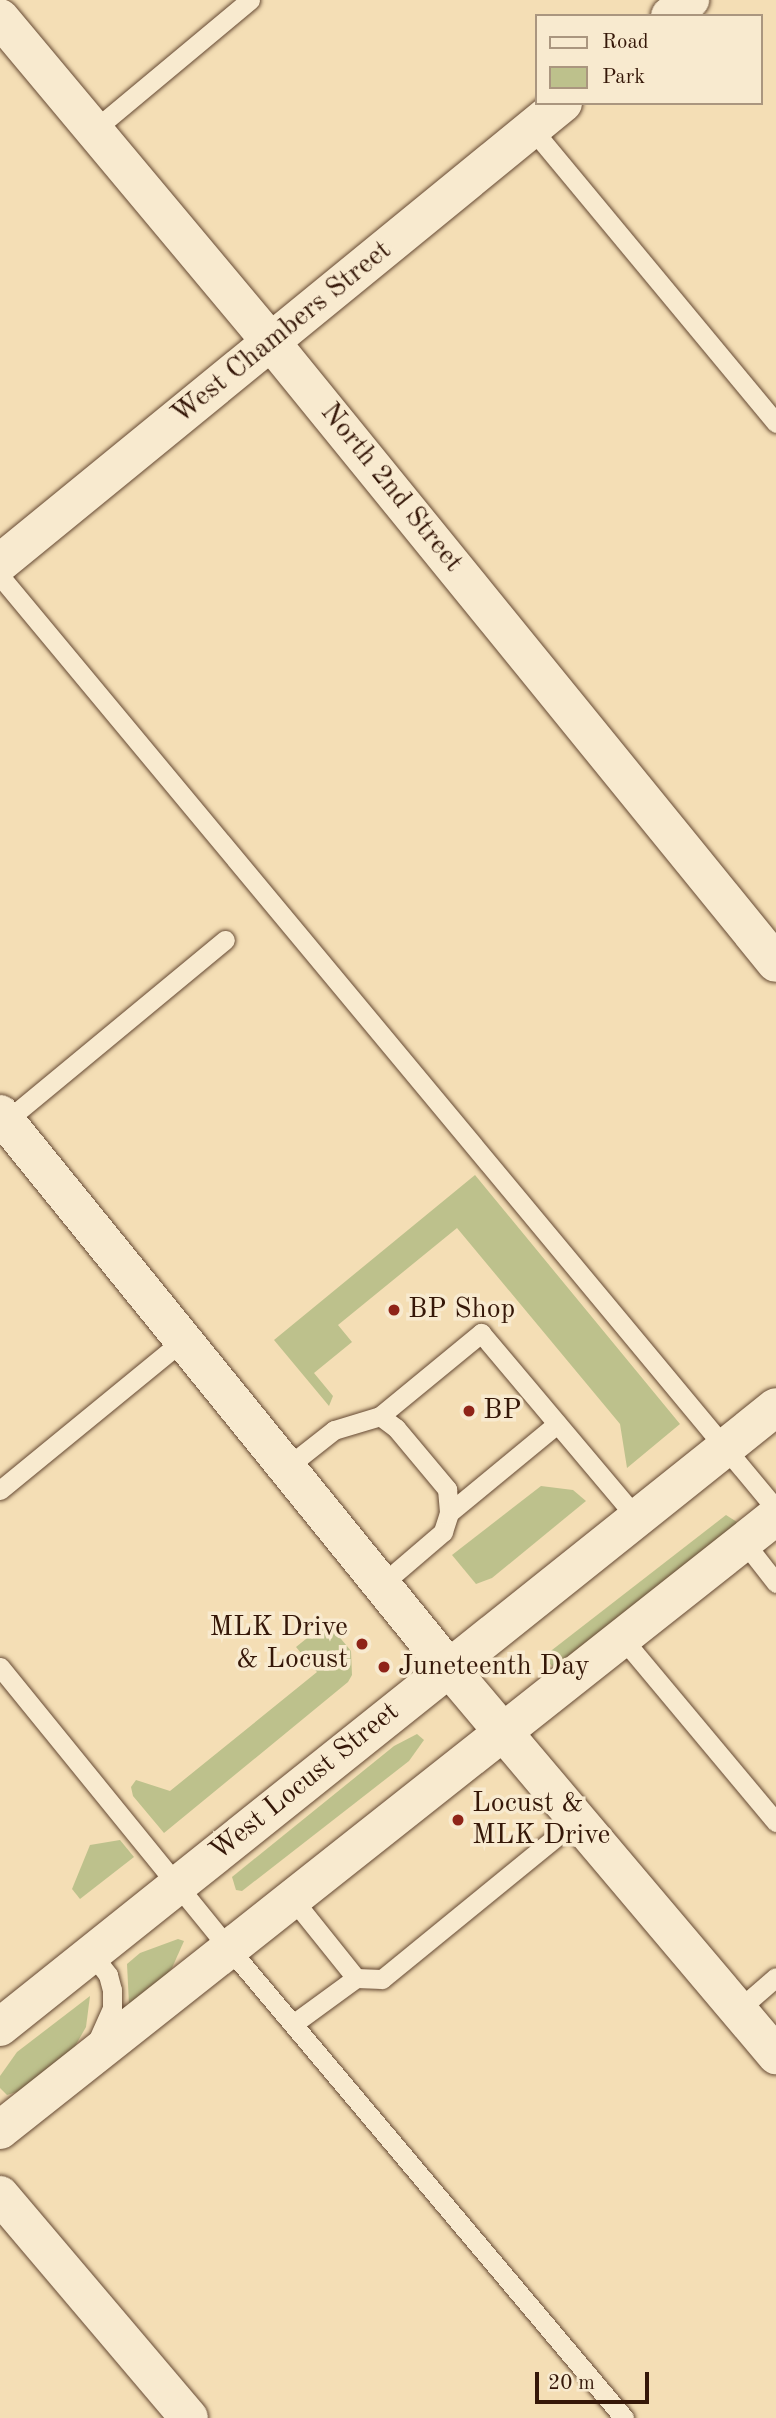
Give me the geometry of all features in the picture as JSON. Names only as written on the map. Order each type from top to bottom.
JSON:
[{"type":"main road","points":[[672,14],[690,0]]},
{"type":"main road","name":"North 2nd Street","points":[[0,18],[271,342],[776,963]]},
{"type":"main road","name":"West Chambers Street","points":[[0,563],[561,105]]},
{"type":"main road","points":[[3,1118],[449,1668],[776,2055]]},
{"type":"main road","name":"West Locust Street","points":[[0,2027],[776,1407]]},
{"type":"main road","points":[[0,2130],[227,1947],[776,1516]]},
{"type":"main road","points":[[0,2195],[188,2418]]},
{"type":"lane","points":[[94,130],[250,0]]},
{"type":"lane","points":[[532,129],[776,423]]},
{"type":"lane","points":[[0,576],[776,1509]]},
{"type":"lane","points":[[3,1118],[225,940]]},
{"type":"lane","points":[[287,1468],[334,1430],[380,1416],[481,1333],[637,1518]]},
{"type":"lane","points":[[0,1490],[183,1340]]},
{"type":"lane","points":[[380,1416],[396,1428],[447,1489],[449,1513],[443,1532],[382,1585]]},
{"type":"lane","points":[[449,1513],[557,1424]]},
{"type":"lane","points":[[744,1542],[776,1583]]},
{"type":"lane","points":[[622,1638],[776,1822]]},
{"type":"lane","points":[[0,1667],[227,1947],[624,2418]]},
{"type":"lane","points":[[293,2024],[356,1978],[382,1979],[577,1819]]},
{"type":"lane","points":[[291,1897],[356,1978]]},
{"type":"lane","points":[[83,2063],[112,2008],[108,1975],[92,1953]]},
{"type":"lane","points":[[738,2010],[776,1977]]},
{"type":"green space","points":[[475,1175],[680,1424],[627,1468],[620,1424],[457,1228],[338,1325],[352,1342],[314,1373],[333,1396],[329,1406],[274,1340]]},
{"type":"green space","points":[[541,1486],[573,1490],[586,1501],[492,1578],[476,1584],[452,1555]]},
{"type":"green space","points":[[726,1515],[737,1522],[734,1528],[566,1658],[552,1666],[543,1657]]},
{"type":"green space","points":[[327,1622],[351,1651],[352,1675],[348,1682],[164,1833],[133,1796],[131,1787],[136,1780],[170,1791],[317,1672],[296,1647]]},
{"type":"green space","points":[[417,1734],[424,1740],[409,1761],[242,1891],[236,1890],[232,1877],[394,1746]]},
{"type":"green space","points":[[120,1840],[134,1857],[80,1899],[72,1889],[90,1845]]},
{"type":"green space","points":[[178,1939],[184,1941],[172,1968],[159,1983],[129,2004],[127,1964],[140,1953]]},
{"type":"green space","points":[[90,1996],[86,2027],[74,2048],[26,2089],[7,2095],[0,2088],[0,2076],[17,2052]]},
{"type":"place","name":"BP Shop","points":[[394,1310]]},
{"type":"place","name":"BP","points":[[469,1411]]},
{"type":"place","name":"MLK Drive & Locust","points":[[362,1644]]},
{"type":"place","name":"Juneteenth Day","points":[[384,1667]]},
{"type":"place","name":"Locust & MLK Drive","points":[[458,1820]]}]
